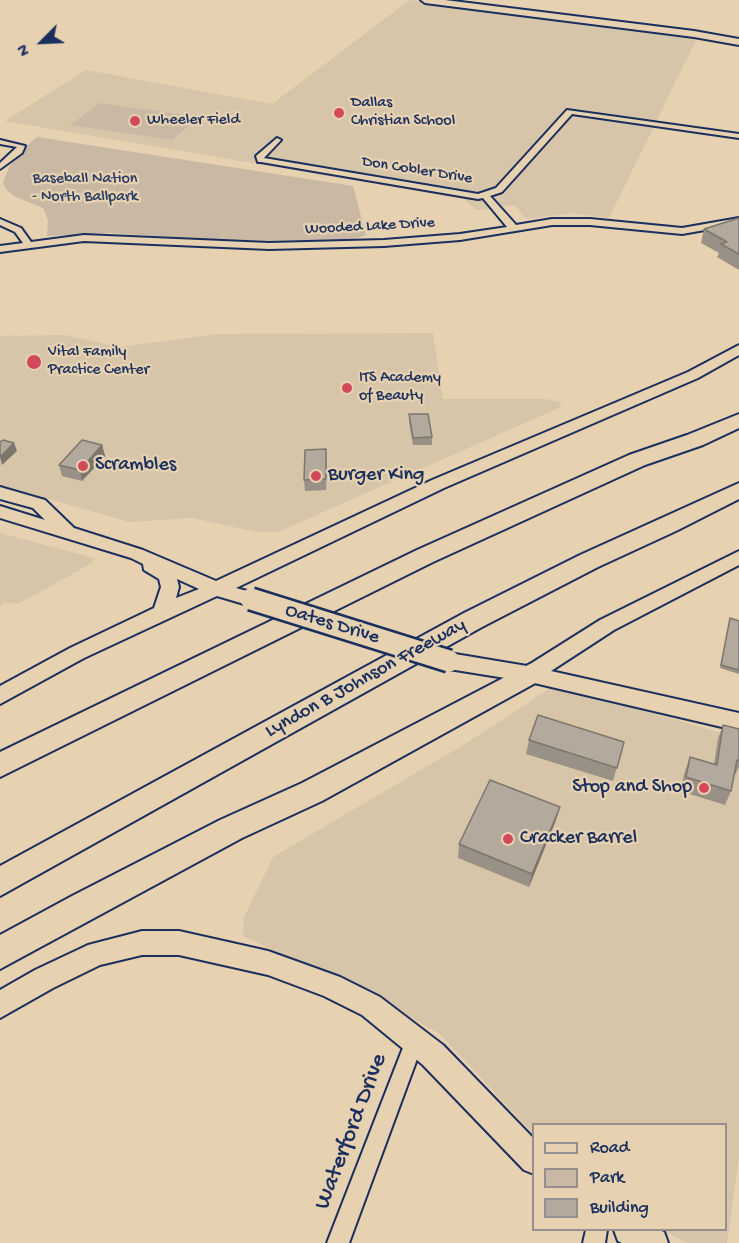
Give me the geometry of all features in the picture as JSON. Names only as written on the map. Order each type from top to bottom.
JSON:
[{"type":"highway","points":[[0,765],[425,556],[637,460],[739,404]]},
{"type":"highway","points":[[637,460],[695,440],[739,420]]},
{"type":"highway","name":"Lyndon B Johnson Freeway","points":[[0,882],[473,620],[589,561],[668,526],[739,490]]},
{"type":"highway","points":[[668,526],[739,502]]},
{"type":"highway","points":[[0,953],[83,906],[231,829],[312,792],[530,674]]},
{"type":"main road","points":[[425,0],[739,41]]},
{"type":"main road","points":[[441,0],[691,30],[739,41]]},
{"type":"main road","points":[[0,696],[77,653],[162,612],[217,589],[438,484],[693,375],[739,350]]},
{"type":"main road","name":"Oates Drive","points":[[0,493],[39,504],[72,533]]},
{"type":"main road","name":"Oates Drive","points":[[0,512],[137,554],[217,589],[449,661],[530,674],[693,709],[739,722]]},
{"type":"main road","points":[[137,554],[167,576],[170,587],[162,612]]},
{"type":"main road","points":[[530,674],[607,625],[739,557]]},
{"type":"main road","points":[[0,1005],[44,979],[97,954],[142,943],[179,943],[268,963],[331,986],[371,1006],[457,1077],[495,1122],[532,1158]]},
{"type":"main road","points":[[631,1231],[654,1243]]},
{"type":"street","name":"Don Cobler Drive","points":[[277,140],[260,156],[261,160],[464,196],[485,195],[499,190],[570,112],[739,136]]},
{"type":"street","points":[[0,142],[21,146],[19,151],[0,167]]},
{"type":"street","points":[[485,195],[514,229]]},
{"type":"street","name":"Wooded Lake Drive","points":[[0,249],[84,238],[227,245],[326,245],[430,240],[572,221],[682,231],[739,221]]},
{"type":"street","points":[[0,222],[18,230],[28,244]]},
{"type":"street","name":"Waterford Drive","points":[[338,1243],[415,1040]]},
{"type":"shaded area","name":"Dallas Christian School","points":[[410,0],[698,36],[609,218],[572,213],[527,219],[514,205],[476,210],[464,199],[5,121],[86,70],[272,104]]},
{"type":"shaded area","points":[[433,333],[443,399],[546,399],[560,402],[561,407],[278,532],[257,532],[192,518],[129,522],[0,485],[0,336],[65,335],[119,347],[219,334]]},
{"type":"shaded area","points":[[0,533],[94,558],[92,563],[18,604],[5,602],[0,606]]},
{"type":"shaded area","points":[[555,685],[739,738],[739,1156],[727,1243],[688,1243],[664,1231],[727,1231],[727,1123],[532,1123],[532,1133],[441,1035],[345,978],[289,957],[243,936],[244,917],[273,857],[465,744]]},
{"type":"green space","name":"Wheeler Field","points":[[100,103],[199,117],[172,140],[70,125]]},
{"type":"green space","name":"Baseball Nation - North Ballpark","points":[[37,137],[353,186],[366,235],[354,239],[300,241],[230,241],[109,233],[47,236],[48,220],[43,208],[14,196],[5,188],[3,182],[9,167],[23,149]]},
{"type":"building","points":[[739,218],[739,254],[721,244],[727,242],[704,229]]},
{"type":"building","points":[[409,414],[428,414],[432,437],[413,438]]},
{"type":"building","points":[[3,440],[14,443],[0,457],[0,442]]},
{"type":"building","points":[[82,440],[102,445],[80,470],[59,465]]},
{"type":"building","points":[[326,449],[326,479],[304,480],[305,450]]},
{"type":"building","points":[[730,618],[739,621],[739,670],[721,665]]},
{"type":"building","points":[[538,715],[624,742],[617,768],[529,740]]},
{"type":"building","points":[[723,725],[739,729],[739,761],[737,760],[731,791],[686,777],[690,757],[717,765]]},
{"type":"building","name":"Cracker Barrel","points":[[490,780],[560,807],[532,874],[459,844]]},
{"type":"place","name":"Dallas Christian School","points":[[339,113]]},
{"type":"place","name":"Wheeler Field","points":[[135,121]]},
{"type":"place","name":"Vital Family Practice Center","points":[[34,362]]},
{"type":"place","name":"ITS Academy of Beauty","points":[[347,388]]},
{"type":"place","name":"Scrambles","points":[[83,466]]},
{"type":"place","name":"Burger King","points":[[316,476]]},
{"type":"place","name":"Stop and Shop","points":[[704,788]]},
{"type":"place","name":"Cracker Barrel","points":[[508,839]]}]
